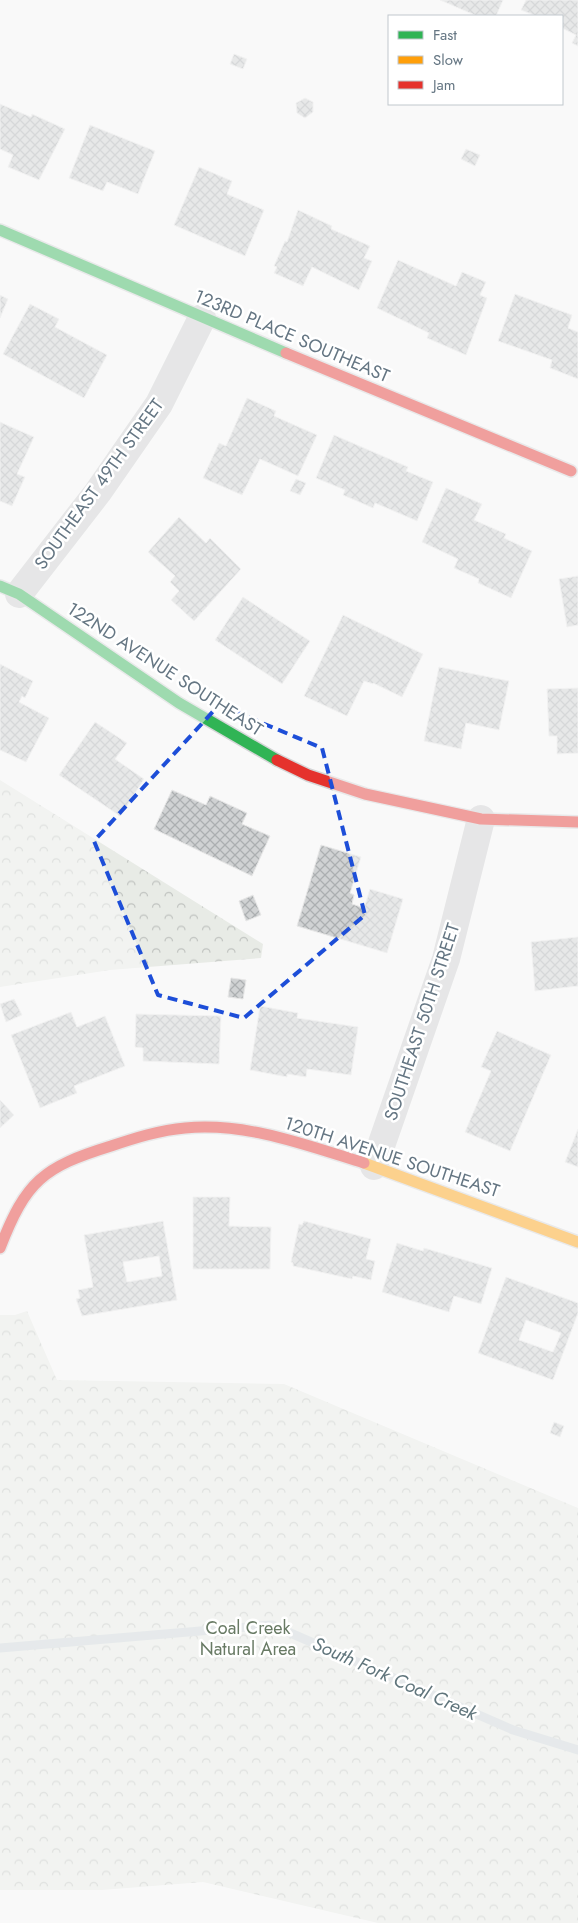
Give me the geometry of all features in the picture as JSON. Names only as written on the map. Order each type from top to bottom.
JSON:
[{"type":"street","name":"123RD PLACE SOUTHEAST","points":[[0,230],[202,318],[571,471]]},
{"type":"street","name":"SOUTHEAST 49TH STREET","points":[[9,590],[98,492],[158,404],[202,318]]},
{"type":"street","name":"122ND AVENUE SOUTHEAST","points":[[9,590],[179,703],[257,750],[308,775],[365,794],[481,819],[578,822]]},
{"type":"street","name":"SOUTHEAST 50TH STREET","points":[[374,1166],[446,959],[481,819]]},
{"type":"street","name":"120TH AVENUE SOUTHEAST","points":[[0,1248],[12,1218],[31,1187],[55,1168],[95,1151],[150,1134],[194,1127],[240,1129],[281,1138],[374,1166],[578,1242]]},
{"type":"highlighted area","points":[[219,705],[322,748],[365,915],[244,1018],[158,995],[94,841]]},
{"type":"green space","points":[[0,780],[263,944],[261,958],[110,970],[0,987]]},
{"type":"green space","name":"Coal Creek Natural Area","points":[[27,1311],[57,1380],[284,1384],[578,1508],[578,1923],[378,1923],[203,1882],[102,1890],[0,1890],[0,1315],[15,1315]]},
{"type":"building","points":[[440,0],[503,0],[496,15],[475,15]]},
{"type":"building","points":[[526,0],[578,0],[578,46],[572,43],[576,35],[563,28],[563,15],[534,15],[521,10]]},
{"type":"building","points":[[234,54],[247,59],[243,69],[230,64]]},
{"type":"building","points":[[305,98],[313,102],[313,112],[305,118],[297,113],[296,103]]},
{"type":"building","points":[[0,104],[31,117],[32,114],[65,129],[39,180],[8,167],[13,155],[0,149]]},
{"type":"building","points":[[90,125],[155,151],[138,194],[107,182],[103,191],[69,178]]},
{"type":"building","points":[[466,149],[480,155],[475,166],[461,159]]},
{"type":"building","points":[[199,167],[232,181],[227,194],[264,210],[245,256],[174,225]]},
{"type":"building","points":[[298,210],[332,226],[331,229],[370,246],[364,258],[372,261],[359,290],[312,267],[303,286],[274,273],[277,267],[274,266],[285,241],[287,242]]},
{"type":"building","points":[[398,260],[456,286],[462,272],[486,282],[480,295],[487,298],[466,355],[427,338],[429,333],[377,308]]},
{"type":"building","points":[[515,294],[572,315],[568,328],[578,332],[578,379],[550,368],[552,360],[498,341]]},
{"type":"building","points":[[0,295],[8,299],[0,318]]},
{"type":"building","points":[[30,304],[59,319],[55,327],[107,355],[84,398],[3,354]]},
{"type":"building","points":[[247,398],[276,411],[274,416],[317,435],[298,476],[260,459],[242,495],[203,478],[219,443],[226,446]]},
{"type":"building","points":[[0,422],[34,437],[17,474],[25,477],[12,506],[0,501]]},
{"type":"building","points":[[334,435],[408,467],[406,471],[433,482],[417,521],[375,503],[373,508],[343,495],[345,490],[316,478]]},
{"type":"building","points":[[296,479],[306,483],[300,495],[290,491]]},
{"type":"building","points":[[446,488],[482,504],[474,520],[506,534],[504,538],[532,551],[511,598],[478,583],[479,579],[454,568],[458,559],[422,542]]},
{"type":"building","points":[[179,517],[206,543],[210,538],[241,569],[194,621],[171,600],[179,591],[170,582],[175,576],[148,552]]},
{"type":"building","points":[[578,576],[578,625],[567,627],[559,579]]},
{"type":"building","points":[[243,597],[310,641],[282,684],[215,640]]},
{"type":"building","points":[[343,615],[423,654],[402,697],[373,683],[364,681],[347,716],[304,696]]},
{"type":"building","points":[[0,664],[33,681],[25,698],[22,696],[19,702],[49,718],[26,762],[0,750]]},
{"type":"building","points":[[439,667],[509,681],[499,730],[466,723],[461,749],[424,741]]},
{"type":"building","points":[[578,688],[578,753],[557,754],[557,736],[549,736],[547,689]]},
{"type":"building","points":[[95,722],[127,743],[115,759],[144,779],[120,816],[59,775]]},
{"type":"building","points":[[172,790],[206,805],[210,796],[247,813],[242,824],[270,836],[252,876],[154,829]]},
{"type":"building","points":[[321,845],[361,857],[350,893],[354,895],[352,904],[364,908],[370,889],[403,899],[387,953],[297,926]]},
{"type":"building","points":[[253,895],[261,915],[246,921],[239,901]]},
{"type":"building","points":[[578,937],[578,986],[535,991],[531,942]]},
{"type":"building","points":[[231,978],[246,980],[243,999],[228,997]]},
{"type":"building","points":[[14,999],[22,1015],[6,1022],[0,1004]]},
{"type":"building","points":[[260,1006],[298,1013],[297,1018],[358,1027],[351,1075],[307,1069],[306,1077],[287,1074],[287,1077],[250,1070]]},
{"type":"building","points":[[71,1012],[77,1027],[105,1016],[125,1066],[74,1086],[77,1093],[40,1108],[11,1035]]},
{"type":"building","points":[[136,1014],[221,1016],[219,1064],[143,1061],[143,1048],[135,1047]]},
{"type":"building","points":[[497,1031],[551,1055],[510,1151],[465,1132],[491,1071],[481,1067]]},
{"type":"building","points":[[0,1100],[14,1115],[0,1128]]},
{"type":"building","points":[[578,1129],[578,1167],[565,1162]]},
{"type":"building","points":[[193,1197],[230,1197],[229,1226],[271,1227],[270,1269],[193,1269]]},
{"type":"building","points":[[163,1221],[177,1300],[82,1316],[76,1299],[80,1298],[78,1290],[93,1287],[84,1235]],"holes":[[[159,1256],[162,1276],[127,1282],[123,1262]]]},
{"type":"building","points":[[304,1221],[371,1239],[366,1259],[375,1261],[371,1280],[353,1276],[352,1279],[293,1266],[291,1262],[299,1224],[302,1225]]},
{"type":"building","points":[[397,1243],[423,1251],[424,1248],[492,1268],[481,1304],[454,1296],[449,1312],[382,1292]]},
{"type":"building","points":[[506,1277],[578,1303],[578,1313],[553,1380],[478,1353]],"holes":[[[526,1320],[561,1333],[553,1352],[519,1340]]]},
{"type":"building","points":[[554,1422],[564,1426],[560,1437],[550,1433]]},
{"type":"waterway","name":"South Fork Coal Creek","points":[[0,1648],[272,1625],[513,1730],[578,1750]]},
{"type":"traffic: fast","points":[[0,230],[286,353]]},
{"type":"traffic: fast","points":[[0,586],[19,594],[179,703],[277,760]]},
{"type":"traffic: slow","points":[[364,1163],[578,1242]]},
{"type":"traffic: jam","points":[[286,353],[571,471]]},
{"type":"traffic: jam","points":[[277,760],[308,775],[365,794],[481,819],[578,822]]},
{"type":"traffic: jam","points":[[0,1248],[9,1225],[29,1192],[53,1170],[69,1161],[88,1154],[157,1132],[185,1128],[231,1128],[276,1136],[364,1163]]}]
